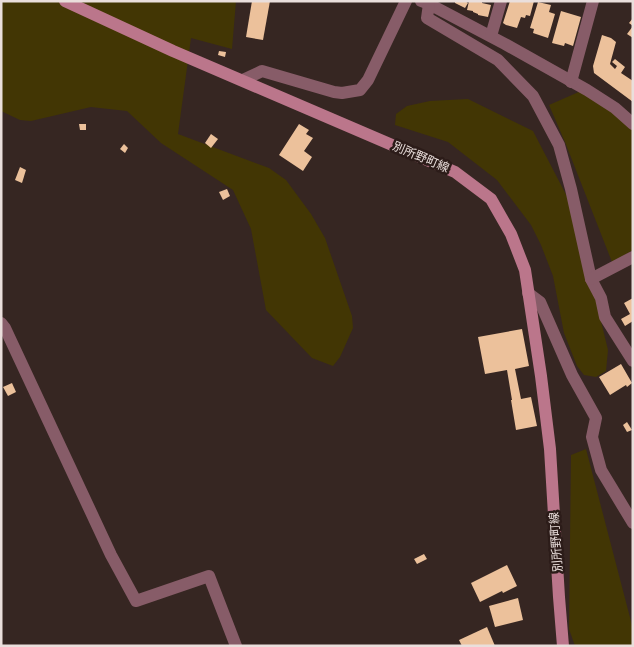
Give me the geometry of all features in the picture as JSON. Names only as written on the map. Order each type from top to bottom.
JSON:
[{"type":"main road","name":"別所野町線","points":[[65,1],[173,51],[455,172],[491,199],[511,234],[525,270],[550,448],[559,597],[564,646]]},
{"type":"street","points":[[243,80],[262,71],[334,92],[342,93],[360,90],[368,80],[406,1]]},
{"type":"street","points":[[491,36],[501,1]]},
{"type":"street","points":[[571,82],[593,1]]},
{"type":"street","points":[[425,2],[491,36],[586,90],[615,108],[633,124]]},
{"type":"street","points":[[425,2],[427,18],[498,60],[533,96],[559,145],[591,279],[601,298],[605,317],[633,361]]},
{"type":"street","points":[[591,279],[633,257]]},
{"type":"street","points":[[528,293],[540,302],[572,375],[596,418],[592,437],[601,470],[633,523]]},
{"type":"street","points":[[1,323],[110,555],[136,601],[209,576],[236,646]]},
{"type":"shaded area","points":[[1,1],[236,1],[232,49],[191,38],[178,134],[269,168],[286,180],[311,214],[325,238],[352,316],[353,328],[340,357],[333,366],[312,358],[266,310],[251,229],[233,190],[161,143],[127,111],[91,107],[31,121],[20,120],[1,111]]},
{"type":"shaded area","points":[[581,91],[633,126],[633,250],[612,262],[549,105]]},
{"type":"shaded area","points":[[468,99],[533,131],[574,210],[608,350],[606,371],[596,377],[584,375],[577,366],[564,333],[553,276],[541,245],[531,225],[497,180],[448,142],[395,125],[396,114],[407,106],[430,101]]},
{"type":"shaded area","points":[[586,449],[633,629],[633,646],[575,646],[569,629],[571,455]]},
{"type":"building","points":[[252,1],[270,1],[263,40],[246,37]]},
{"type":"building","points":[[455,1],[465,1],[468,3],[465,8],[455,3]]},
{"type":"building","points":[[469,1],[482,1],[482,3],[491,5],[488,17],[467,10]]},
{"type":"building","points":[[510,1],[534,1],[530,16],[521,17],[517,28],[503,23]]},
{"type":"building","points":[[538,2],[551,5],[549,12],[555,14],[548,38],[533,33],[534,29],[530,28]]},
{"type":"building","points":[[561,11],[581,17],[573,46],[565,43],[564,46],[552,43]]},
{"type":"building","points":[[633,18],[633,26],[629,23]]},
{"type":"building","points":[[633,26],[633,38],[627,34]]},
{"type":"building","points":[[602,35],[616,42],[610,64],[615,69],[617,66],[612,62],[615,59],[625,67],[621,73],[633,81],[633,102],[594,73],[593,66]]},
{"type":"building","points":[[219,51],[226,52],[225,57],[218,55]]},
{"type":"building","points":[[79,124],[86,124],[86,130],[80,130]]},
{"type":"building","points":[[299,124],[309,130],[306,134],[313,138],[304,151],[312,157],[303,171],[279,155]]},
{"type":"building","points":[[211,134],[218,139],[211,148],[205,143]]},
{"type":"building","points":[[124,144],[128,148],[125,153],[120,149]]},
{"type":"building","points":[[20,167],[26,170],[22,183],[15,180]]},
{"type":"building","points":[[227,189],[230,196],[223,200],[219,192]]},
{"type":"building","points":[[633,298],[633,321],[625,326],[621,319],[630,314],[624,303]]},
{"type":"building","points":[[522,329],[529,366],[515,369],[521,399],[531,397],[537,426],[516,430],[507,370],[485,374],[478,337]]},
{"type":"building","points":[[621,364],[632,383],[610,395],[599,377]]},
{"type":"building","points":[[12,383],[16,392],[8,396],[3,387]]},
{"type":"building","points":[[627,422],[632,430],[627,432],[623,425]]},
{"type":"building","points":[[424,554],[427,559],[417,564],[414,559]]},
{"type":"building","points":[[507,565],[517,586],[480,602],[471,583]]},
{"type":"building","points":[[518,598],[523,620],[495,627],[489,606]]},
{"type":"building","points":[[487,627],[495,646],[462,646],[459,640]]}]
